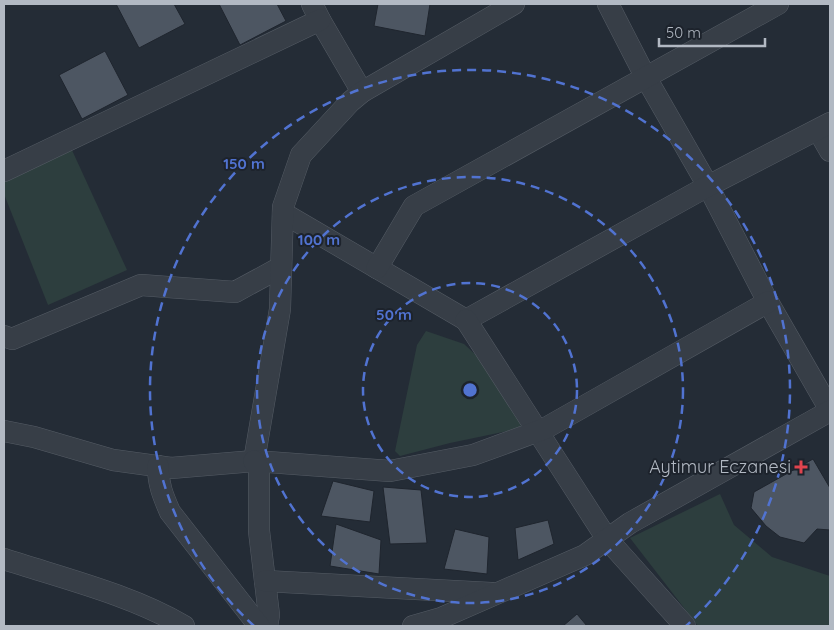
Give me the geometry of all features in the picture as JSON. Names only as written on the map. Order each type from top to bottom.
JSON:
[{"type":"street","points":[[267,626],[269,615],[260,530],[259,470],[254,461],[280,309],[283,208],[301,155],[350,102],[362,92],[514,4]]},
{"type":"street","points":[[413,626],[441,618],[585,555],[630,523],[830,410],[768,302],[708,186],[645,76],[608,4]]},
{"type":"street","points":[[377,268],[414,206],[645,76],[778,4]]},
{"type":"street","points":[[4,170],[316,12],[362,92]]},
{"type":"street","points":[[466,320],[708,186],[824,126],[830,151]]},
{"type":"street","points":[[283,213],[466,320],[607,539],[685,626]]},
{"type":"street","points":[[4,336],[12,339],[141,285],[235,292],[281,267]]},
{"type":"street","points":[[4,431],[34,437],[113,460],[171,468],[254,461],[390,471],[473,455],[538,431],[768,302]]},
{"type":"street","points":[[158,466],[160,491],[170,512],[259,626]]},
{"type":"street","points":[[4,559],[126,599],[167,616],[184,626]]},
{"type":"street","points":[[265,581],[496,593]]},
{"type":"shaded area","points":[[71,148],[127,270],[48,305],[4,194],[4,182]]},
{"type":"shaded area","points":[[426,331],[464,344],[491,369],[524,422],[517,429],[400,456],[395,451],[417,345]]},
{"type":"shaded area","points":[[720,494],[734,525],[772,557],[830,576],[830,626],[698,626],[630,538]]},
{"type":"building","points":[[116,4],[174,4],[185,24],[139,48]]},
{"type":"building","points":[[219,4],[277,4],[286,21],[240,45]]},
{"type":"building","points":[[378,4],[430,4],[425,36],[374,26]]},
{"type":"building","points":[[105,51],[128,95],[82,119],[59,75]]},
{"type":"building","points":[[813,459],[830,488],[830,530],[817,529],[804,543],[780,537],[766,526],[751,508],[754,492]]},
{"type":"building","points":[[333,481],[374,491],[370,522],[321,516]]},
{"type":"building","points":[[383,487],[421,490],[427,543],[390,544]]},
{"type":"building","points":[[548,520],[554,544],[518,560],[515,528]]},
{"type":"building","points":[[336,524],[381,540],[379,574],[330,566]]},
{"type":"building","points":[[455,529],[489,537],[487,574],[444,569]]},
{"type":"building","points":[[577,614],[587,626],[563,626]]},
{"type":"place","name":"Aytimur Eczanesi","points":[[801,467]]}]
